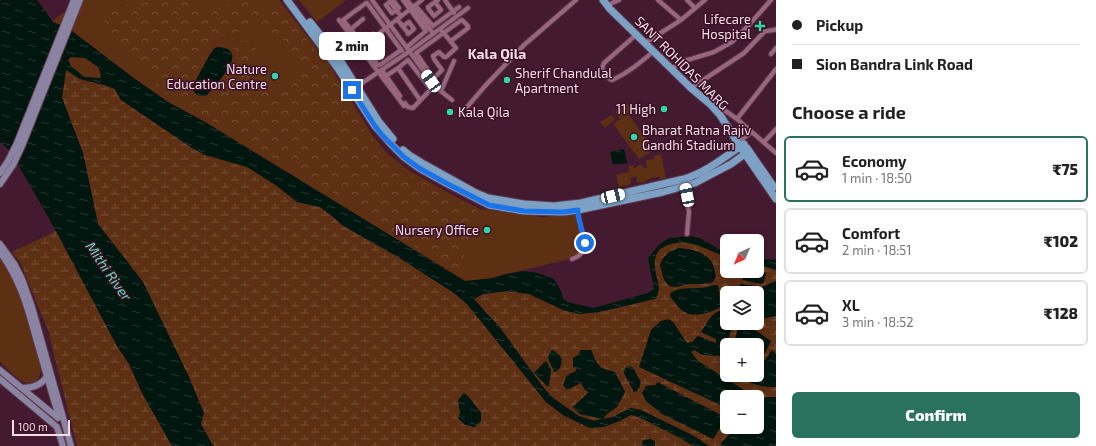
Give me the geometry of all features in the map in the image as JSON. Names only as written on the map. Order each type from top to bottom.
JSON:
[{"type":"main road","points":[[0,173],[17,143],[74,0]]},
{"type":"main road","points":[[0,184],[13,165],[22,146],[80,0]]},
{"type":"main road","points":[[290,0],[340,60],[375,126],[391,144],[411,163],[489,205],[524,211],[563,212],[578,210],[653,190],[697,175],[712,167],[742,144],[776,199]]},
{"type":"main road","name":"SANT ROHIDAS MARG","points":[[603,0],[610,9],[648,41],[710,104],[742,144]]},
{"type":"main road","name":"SANT ROHIDAS MARG","points":[[609,2],[636,34],[676,70]]},
{"type":"main road","name":"SANT ROHIDAS MARG","points":[[693,87],[713,102],[722,112],[742,144]]},
{"type":"main road","points":[[355,88],[393,140],[409,155],[462,186],[488,198],[524,204],[554,206],[637,194]]},
{"type":"main road","points":[[653,190],[685,187],[712,175],[747,153]]},
{"type":"main road","points":[[747,153],[776,191]]},
{"type":"main road","points":[[0,244],[15,265],[28,294],[71,446]]},
{"type":"main road","points":[[0,252],[11,268],[23,296],[57,410],[56,416]]},
{"type":"main road","points":[[1,371],[65,425]]},
{"type":"main road","points":[[22,388],[33,387],[44,381],[47,376]]},
{"type":"main road","points":[[0,379],[57,427],[63,446]]},
{"type":"street","points":[[380,0],[374,2],[432,80]]},
{"type":"street","points":[[361,42],[373,34],[375,36],[377,35],[422,0]]},
{"type":"street","points":[[445,0],[457,16]]},
{"type":"street","points":[[467,107],[524,45],[576,0]]},
{"type":"street","points":[[609,2],[619,0]]},
{"type":"street","points":[[658,0],[681,20]]},
{"type":"street","points":[[687,0],[695,8]]},
{"type":"street","points":[[648,41],[681,20],[706,0]]},
{"type":"street","points":[[676,70],[683,61],[714,52],[732,42],[771,0]]},
{"type":"street","points":[[406,1],[413,7],[433,34]]},
{"type":"street","points":[[390,2],[396,10],[403,26]]},
{"type":"street","points":[[404,54],[368,3],[344,20],[349,30],[404,106]]},
{"type":"street","points":[[426,24],[433,26],[459,7]]},
{"type":"street","points":[[355,88],[410,51],[468,8]]},
{"type":"street","points":[[349,30],[363,19]]},
{"type":"street","points":[[338,20],[361,42],[367,50],[368,55],[379,66],[401,50]]},
{"type":"street","points":[[451,41],[468,28],[463,21],[461,20],[416,53],[435,86],[452,100]]},
{"type":"street","points":[[407,47],[426,32],[426,24]]},
{"type":"street","points":[[432,80],[442,70],[433,56],[439,52],[445,58],[456,48],[440,28]]},
{"type":"street","points":[[693,87],[744,53],[764,32],[776,29]]},
{"type":"street","points":[[636,34],[604,63],[602,69],[609,79],[612,80],[617,78],[634,68],[654,51]]},
{"type":"street","points":[[367,50],[377,42]]},
{"type":"street","points":[[368,55],[378,48]]},
{"type":"street","points":[[770,54],[776,48]]},
{"type":"street","points":[[386,76],[408,60],[431,90]]},
{"type":"street","points":[[441,91],[454,61]]},
{"type":"street","points":[[398,68],[420,100]]},
{"type":"street","points":[[737,120],[776,69]]},
{"type":"street","points":[[380,71],[386,76],[408,107],[413,108],[435,86]]},
{"type":"street","points":[[713,102],[776,152]]},
{"type":"street","points":[[764,142],[776,129]]},
{"type":"street","points":[[742,144],[752,132]]},
{"type":"street","points":[[685,187],[689,212],[688,234]]},
{"type":"street","points":[[572,259],[581,255],[585,248],[578,210]]},
{"type":"green space","points":[[84,0],[279,0],[329,64],[373,136],[388,154],[410,171],[480,209],[541,217],[576,214],[583,248],[577,255],[570,259],[486,279],[465,281],[205,122],[168,102],[68,28],[53,22],[57,17]]},
{"type":"green space","points":[[155,0],[189,0],[190,8],[213,9],[229,4],[233,0],[259,0],[259,14],[243,29],[213,46],[200,63],[190,88],[200,98],[206,99],[234,63],[233,49],[239,41],[251,41],[256,49],[251,60],[251,72],[266,88],[275,91],[290,85],[293,82],[297,75],[299,64],[283,44],[283,37],[275,33],[260,32],[258,26],[268,17],[268,4],[266,0],[275,0],[332,74],[365,129],[385,155],[410,175],[476,210],[479,214],[459,268],[456,270],[403,240],[317,182],[247,143],[217,123],[160,90],[146,70],[132,58],[108,29],[105,19],[110,12],[120,6]]},
{"type":"green space","points":[[299,0],[346,0],[317,22]]},
{"type":"green space","points":[[71,57],[85,58],[98,67],[101,74],[100,79],[84,77],[71,66],[68,60]]},
{"type":"green space","points":[[66,69],[80,79],[115,89],[121,100],[192,148],[205,155],[247,166],[277,186],[297,202],[320,207],[342,225],[398,257],[454,293],[467,304],[546,402],[604,427],[631,415],[638,417],[654,424],[693,446],[655,446],[655,441],[643,440],[642,446],[214,446],[201,424],[204,413],[143,282],[98,224],[83,153],[62,98]],"holes":[[[468,396],[481,413],[458,418]]]},
{"type":"green space","points":[[627,103],[632,110],[620,119],[615,112]]},
{"type":"green space","name":"Bharat Ratna Rajiv Gandhi Stadium","points":[[628,114],[654,150],[639,159],[613,124]]},
{"type":"green space","points":[[612,115],[615,120],[604,128],[600,122]]},
{"type":"green space","points":[[661,154],[666,178],[661,179],[660,177],[653,177],[640,183],[636,182],[637,176],[630,178],[631,184],[619,187],[616,175],[630,172],[628,166],[633,165],[634,169],[639,165],[644,168],[647,167],[646,160],[654,159],[654,156]]},
{"type":"green space","points":[[56,231],[117,346],[129,364],[142,393],[172,446],[77,446],[48,330],[20,262],[12,252]]},
{"type":"green space","points":[[682,242],[698,245],[720,254],[720,278],[744,278],[744,280],[748,278],[764,278],[764,266],[776,270],[776,281],[764,286],[742,284],[739,286],[720,286],[720,311],[701,332],[716,339],[716,343],[698,336],[692,342],[687,343],[639,367],[720,405],[720,414],[658,382],[656,385],[646,386],[720,417],[720,434],[730,434],[721,443],[721,446],[709,446],[694,436],[641,410],[630,408],[613,417],[594,421],[579,416],[553,398],[543,387],[501,329],[474,299],[483,294],[507,291],[529,294],[563,310],[580,314],[599,312],[641,302],[658,295],[658,284],[655,271],[656,257],[661,249],[670,244]],"holes":[[[660,265],[707,284],[690,284],[675,287],[664,280]],[[713,285],[719,288],[719,302],[708,313],[691,313],[686,311],[678,306],[670,296]],[[591,350],[599,366],[615,372],[625,392],[617,407],[606,414],[603,418],[580,414],[573,407],[589,392],[581,383],[567,375],[576,372],[577,367]],[[543,363],[548,364],[551,370],[549,385],[547,386],[534,373]],[[624,373],[637,375],[641,381],[632,388]]]},
{"type":"green space","points":[[0,258],[8,270],[21,297],[41,369],[37,380],[31,383],[20,380],[0,362]]},
{"type":"green space","points":[[776,316],[776,354],[764,360],[764,354],[770,340],[754,330],[764,330],[764,317]]},
{"type":"green space","points":[[731,330],[738,330],[735,338],[728,338]]},
{"type":"green space","points":[[694,349],[702,355],[720,356],[720,375],[698,361],[691,352]]},
{"type":"green space","points":[[731,382],[748,382],[769,387],[776,387],[776,397],[766,397],[764,399],[764,390],[744,390]]},
{"type":"water","name":"Mithi River","points":[[1,0],[37,0],[53,22],[68,28],[168,102],[205,122],[465,281],[494,278],[524,271],[538,273],[554,279],[561,291],[563,299],[568,302],[593,308],[648,293],[654,289],[648,258],[659,245],[669,238],[689,236],[700,238],[720,250],[720,254],[690,243],[674,243],[663,247],[658,251],[655,259],[655,269],[659,292],[655,299],[599,312],[580,314],[563,310],[529,294],[507,291],[483,294],[474,299],[501,329],[543,387],[553,398],[579,416],[594,421],[602,419],[580,414],[573,407],[589,392],[585,390],[581,383],[567,390],[563,385],[567,375],[576,371],[577,368],[573,367],[573,358],[578,355],[581,350],[591,350],[599,366],[615,372],[625,392],[617,407],[603,419],[613,417],[630,408],[641,410],[694,436],[709,446],[693,446],[639,417],[631,415],[604,427],[590,428],[564,416],[546,402],[467,304],[454,293],[398,257],[342,225],[320,207],[297,202],[277,186],[247,167],[205,155],[192,148],[121,100],[115,89],[80,79],[66,70],[62,98],[83,153],[98,224],[143,282],[189,377],[204,413],[201,424],[214,446],[172,446],[142,393],[129,364],[117,346],[56,231],[11,152],[0,142],[0,2]],"holes":[[[71,57],[85,58],[98,67],[101,75],[100,78],[84,77],[71,66],[68,60]]]},
{"type":"water","points":[[220,47],[229,50],[232,55],[232,61],[223,76],[207,95],[199,96],[195,93],[193,86],[212,51]]},
{"type":"water","points":[[624,149],[627,163],[613,165],[610,152]]},
{"type":"water","points":[[679,248],[696,251],[705,255],[711,261],[716,277],[713,282],[707,284],[690,284],[675,287],[669,286],[664,280],[660,265],[663,258],[669,252]]},
{"type":"water","points":[[764,259],[776,260],[776,270],[764,266]]},
{"type":"water","points":[[764,272],[766,273],[764,282],[761,284],[743,280],[743,278],[764,278]]},
{"type":"water","points":[[776,281],[776,316],[764,317],[764,286]]},
{"type":"water","points":[[742,284],[755,286],[739,286]]},
{"type":"water","points":[[717,285],[719,288],[720,307],[708,313],[694,315],[686,313],[670,296],[671,292],[676,290]]},
{"type":"water","points":[[720,311],[720,330],[731,330],[728,338],[720,338],[720,356],[702,355],[694,350],[691,352],[698,361],[720,375],[720,382],[731,382],[744,390],[720,390],[720,405],[639,367],[651,330],[661,321],[669,319],[673,322],[687,343],[692,342],[698,336],[716,343],[716,339],[701,332],[714,314]]},
{"type":"water","points":[[738,330],[755,330],[771,341],[764,355],[764,338],[735,338]]},
{"type":"water","points":[[553,350],[562,360],[560,368],[555,372],[549,359],[549,354]]},
{"type":"water","points":[[772,350],[776,354],[776,387],[765,387],[749,382],[764,382],[765,360]]},
{"type":"water","points":[[546,361],[551,370],[549,386],[547,386],[534,373]]},
{"type":"water","points":[[627,366],[634,369],[640,381],[639,389],[634,392],[624,373]]},
{"type":"water","points":[[657,382],[720,414],[720,429],[713,439],[662,414],[646,401],[642,393],[646,386],[656,385]]},
{"type":"water","points":[[464,393],[481,413],[481,421],[475,427],[465,425],[458,418],[460,413],[458,400]]},
{"type":"water","points":[[766,397],[776,397],[776,443],[774,446],[721,446],[721,443],[730,434],[764,434],[764,399]]},
{"type":"water","points":[[650,439],[655,441],[655,446],[642,446],[643,440]]},
{"type":"place","name":"Lifecare Hospital","points":[[760,26]]},
{"type":"place","name":"Nature Education Centre","points":[[275,76]]},
{"type":"place","name":"Sherif Chandulal Apartment","points":[[507,80]]},
{"type":"place","name":"11 High","points":[[664,109]]},
{"type":"place","name":"Kala Qila","points":[[450,112]]},
{"type":"place","name":"Bharat Ratna Rajiv Gandhi Stadium","points":[[634,137]]},
{"type":"place","name":"Nursery Office","points":[[487,230]]},
{"type":"district","name":"Kala Qila","points":[[497,53]]},
{"type":"route","points":[[352,90],[383,136],[411,163],[489,205],[524,211],[563,212],[578,210],[585,243]]}]
